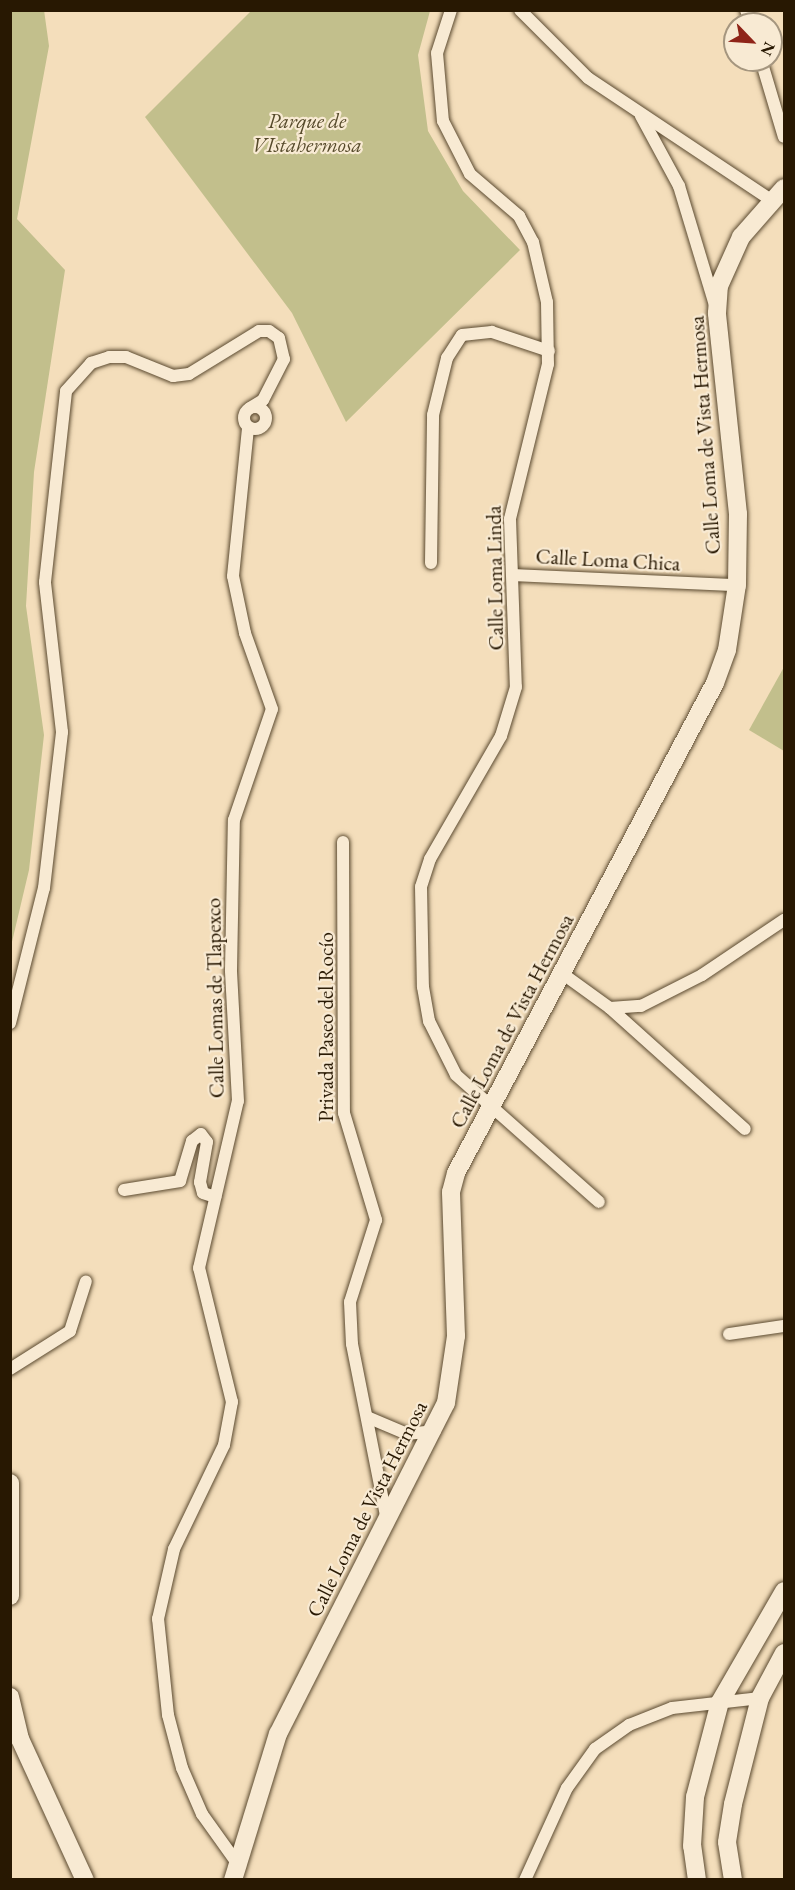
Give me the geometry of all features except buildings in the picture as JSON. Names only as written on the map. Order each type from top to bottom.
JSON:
[{"type":"street","name":"Calle Loma Linda","points":[[451,10],[437,53],[443,121],[470,174],[519,216],[533,242],[548,302],[549,351],[510,519],[516,687],[511,712],[429,859],[421,887],[429,1021],[456,1075],[600,1202]]},
{"type":"street","points":[[520,10],[570,63],[639,112],[778,194]]},
{"type":"street","points":[[765,72],[784,137]]},
{"type":"street","points":[[639,112],[679,186],[717,313]]},
{"type":"street","name":"Calle Loma de Vista Hermosa","points":[[235,1871],[278,1734],[435,1431],[448,1393],[456,1345],[451,1192],[491,1107],[715,683],[734,622],[738,514],[717,313],[725,266],[778,194]]},
{"type":"street","points":[[10,1023],[44,888],[62,732],[45,582],[66,391],[75,375],[109,357],[126,357],[173,376],[189,374],[259,331],[269,332],[279,338],[284,359],[263,400],[250,408]]},
{"type":"street","points":[[431,563],[432,415],[447,358],[462,335],[492,332],[549,351]]},
{"type":"street","points":[[248,428],[263,426],[267,419],[258,407],[250,408]]},
{"type":"street","name":"Calle Lomas de Tlapexco","points":[[235,1871],[202,1814],[182,1768],[159,1653],[163,1584],[230,1425],[232,1402],[199,1268],[238,1092],[231,970],[234,820],[272,709],[245,633],[233,576],[248,428],[244,416],[250,408]]},
{"type":"street","name":"Calle Loma Chica","points":[[513,575],[737,585]]},
{"type":"street","name":"Privada Paseo del Rocío","points":[[343,842],[344,1113],[376,1212],[350,1302],[352,1344],[387,1523]]},
{"type":"street","points":[[610,1008],[663,998],[784,920]]},
{"type":"street","points":[[563,974],[610,1008],[745,1129]]},
{"type":"street","points":[[124,1190],[180,1181],[192,1141],[201,1134],[207,1142],[200,1182],[203,1193],[215,1197]]},
{"type":"street","points":[[10,1369],[70,1331],[86,1281]]},
{"type":"street","points":[[729,1334],[784,1326]]},
{"type":"street","points":[[367,1417],[407,1434],[435,1431]]},
{"type":"street","points":[[10,1483],[10,1596]]},
{"type":"street","points":[[697,1880],[692,1846],[695,1797],[720,1702],[784,1591]]},
{"type":"street","points":[[733,1880],[727,1842],[733,1804],[760,1698],[782,1661]]},
{"type":"street","points":[[10,1697],[20,1738],[85,1880]]},
{"type":"street","points":[[525,1880],[567,1788],[595,1749],[629,1725],[672,1708],[760,1698]]},
{"type":"green space","points":[[44,10],[49,46],[17,219],[65,270],[34,472],[26,606],[44,735],[29,870],[11,946],[10,11]]},
{"type":"green space","name":"Parque de VIstahermosa","points":[[252,10],[430,11],[418,55],[428,131],[463,191],[520,250],[346,422],[292,313],[145,117]]},
{"type":"green space","points":[[784,667],[784,751],[749,730]]}]
